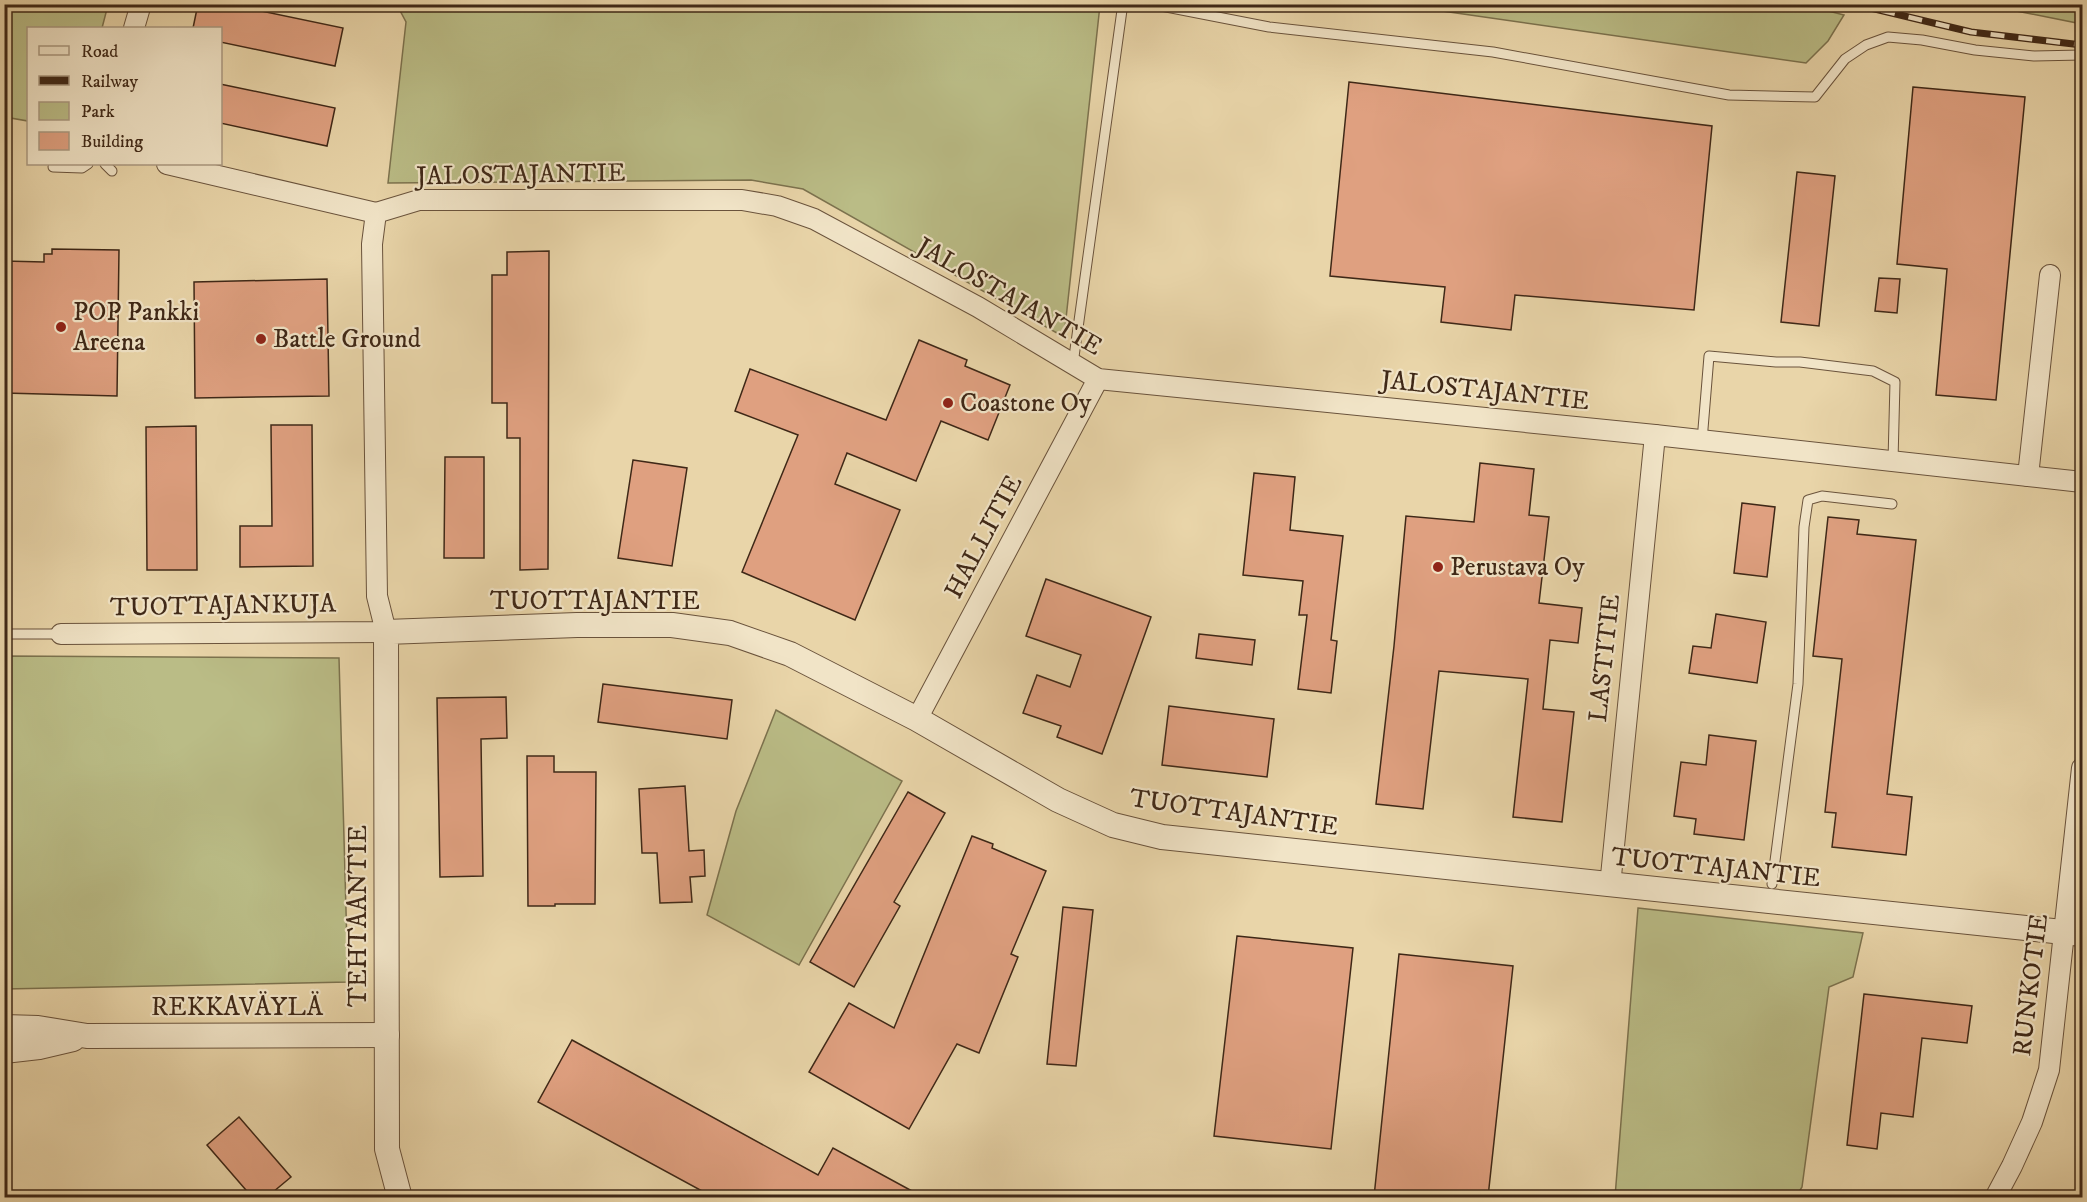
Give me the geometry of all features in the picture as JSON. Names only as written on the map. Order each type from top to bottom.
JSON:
[{"type":"street","points":[[135,27],[141,4]]},
{"type":"street","points":[[171,165],[376,213],[372,244],[377,596],[386,632]]},
{"type":"street","name":"JALOSTAJANTIE","points":[[376,213],[419,200],[742,200],[777,206],[814,219],[978,307],[1098,379],[1655,435],[2082,482]]},
{"type":"street","points":[[2028,476],[2050,275]]},
{"type":"street","name":"HALLITIE","points":[[918,719],[1098,379]]},
{"type":"street","name":"LASTITIE","points":[[1610,886],[1655,435]]},
{"type":"street","name":"TUOTTAJANTIE","points":[[386,632],[672,625],[730,633],[790,654],[918,719],[1058,800],[1113,825],[1162,837],[1610,886],[2074,933]]},
{"type":"street","name":"TUOTTAJANKUJA","points":[[61,634],[386,632]]},
{"type":"street","name":"TEHTAANTIE","points":[[386,632],[387,1149],[400,1197]]},
{"type":"street","name":"RUNKOTIE","points":[[1995,1197],[2032,1122],[2049,1070],[2074,933],[2082,768]]},
{"type":"street","name":"REKKAVÄYLÄ","points":[[4,1027],[38,1028],[87,1036],[387,1035]]},
{"type":"street","name":"REKKAVÄYLÄ","points":[[4,1051],[39,1047],[87,1036]]},
{"type":"lane","points":[[1073,364],[1122,10],[1125,4]]},
{"type":"lane","points":[[1151,4],[1269,27],[1493,52],[1729,95],[1815,97],[1845,59],[1866,45],[1888,37],[2034,56],[2082,55]]},
{"type":"lane","points":[[53,167],[82,168],[86,165]]},
{"type":"lane","points":[[1702,441],[1709,356],[1800,362],[1873,371],[1895,382],[1893,461]]},
{"type":"lane","points":[[1772,884],[1798,684],[1804,527],[1808,500],[1822,496],[1892,504]]},
{"type":"lane","points":[[4,634],[61,634]]},
{"type":"green space","points":[[4,5],[108,5],[102,27],[27,27],[27,121],[5,117]]},
{"type":"green space","points":[[397,5],[1100,5],[1064,337],[803,189],[751,180],[388,183],[406,22]]},
{"type":"green space","points":[[1400,5],[1805,5],[1844,15],[1828,41],[1806,63]]},
{"type":"green space","points":[[1986,5],[2082,5],[2082,24]]},
{"type":"green space","points":[[5,656],[339,658],[348,982],[5,989]]},
{"type":"green space","points":[[776,710],[902,781],[799,965],[707,915],[736,811]]},
{"type":"green space","points":[[1638,908],[1863,933],[1853,977],[1829,987],[1802,1187],[1796,1197],[1615,1197]]},
{"type":"building","points":[[198,4],[227,4],[343,28],[335,66],[222,42],[222,27],[193,27]]},
{"type":"building","points":[[1349,82],[1712,126],[1694,310],[1515,295],[1511,330],[1441,322],[1445,287],[1330,276]]},
{"type":"building","points":[[222,84],[335,108],[327,146],[222,123]]},
{"type":"building","points":[[1913,87],[2025,97],[1996,400],[1936,395],[1947,269],[1897,264]]},
{"type":"building","points":[[1797,172],[1835,176],[1819,326],[1781,322]]},
{"type":"building","name":"POP Pankki Areena","points":[[52,249],[119,250],[117,396],[4,393],[4,261],[44,262],[44,254],[52,254]]},
{"type":"building","points":[[549,251],[548,569],[520,570],[520,438],[507,438],[507,403],[492,403],[492,275],[507,275],[507,252]]},
{"type":"building","points":[[1879,278],[1900,279],[1897,313],[1875,311]]},
{"type":"building","name":"Battle Ground","points":[[327,279],[329,396],[195,398],[194,282]]},
{"type":"building","points":[[919,340],[967,360],[965,366],[1010,385],[988,440],[941,421],[916,481],[847,453],[835,484],[900,510],[855,620],[742,572],[798,435],[735,411],[750,369],[886,420]]},
{"type":"building","points":[[271,425],[312,425],[313,566],[240,567],[240,526],[272,526]]},
{"type":"building","points":[[196,426],[197,570],[147,570],[146,427]]},
{"type":"building","points":[[445,457],[484,457],[484,558],[444,558]]},
{"type":"building","points":[[633,460],[687,468],[672,566],[618,558]]},
{"type":"building","points":[[1480,463],[1534,469],[1529,515],[1549,517],[1539,603],[1582,608],[1578,643],[1550,640],[1543,709],[1574,712],[1562,822],[1513,817],[1528,679],[1439,671],[1423,809],[1376,804],[1406,516],[1474,522]]},
{"type":"building","points":[[1254,473],[1295,477],[1290,530],[1343,536],[1331,640],[1337,641],[1331,693],[1298,689],[1307,615],[1299,615],[1303,581],[1243,575]]},
{"type":"building","points":[[1742,503],[1775,507],[1767,577],[1734,573]]},
{"type":"building","points":[[1828,517],[1859,520],[1857,534],[1916,540],[1887,794],[1912,797],[1906,855],[1832,847],[1836,813],[1825,812],[1842,659],[1813,656]]},
{"type":"building","points":[[1046,579],[1151,617],[1102,754],[1057,737],[1061,726],[1023,713],[1037,675],[1070,687],[1081,655],[1026,636]]},
{"type":"building","points":[[1716,614],[1766,622],[1757,683],[1689,673],[1693,646],[1711,648]]},
{"type":"building","points":[[1199,634],[1255,640],[1252,665],[1196,658]]},
{"type":"building","points":[[603,684],[732,700],[727,739],[598,722]]},
{"type":"building","points":[[506,697],[507,738],[481,739],[483,876],[440,877],[437,698]]},
{"type":"building","points":[[1169,706],[1274,719],[1267,777],[1162,765]]},
{"type":"building","points":[[1709,735],[1756,741],[1744,840],[1694,834],[1696,819],[1674,816],[1681,762],[1706,765]]},
{"type":"building","points":[[527,756],[554,756],[554,772],[596,772],[595,904],[528,906]]},
{"type":"building","points":[[685,786],[689,851],[704,850],[705,876],[690,877],[692,902],[660,903],[657,853],[642,853],[639,789]]},
{"type":"building","points":[[908,792],[945,813],[894,902],[900,906],[854,987],[810,962]]},
{"type":"building","points":[[972,836],[993,844],[992,848],[1046,871],[1011,954],[1018,957],[979,1053],[957,1044],[909,1129],[809,1072],[849,1003],[894,1028]]},
{"type":"building","points":[[1063,907],[1093,910],[1076,1066],[1047,1064]]},
{"type":"building","points":[[1237,936],[1353,948],[1331,1149],[1214,1136]]},
{"type":"building","points":[[1399,954],[1513,966],[1488,1197],[1374,1197]]},
{"type":"building","points":[[1864,994],[1972,1006],[1967,1043],[1922,1038],[1913,1117],[1881,1113],[1877,1149],[1847,1145]]},
{"type":"building","points":[[572,1040],[818,1175],[833,1148],[923,1197],[713,1197],[538,1102]]},
{"type":"building","points":[[239,1117],[291,1177],[267,1197],[252,1197],[207,1145]]},
{"type":"railway","points":[[1854,4],[1971,32],[2082,45]]},
{"type":"place","name":"POP Pankki Areena","points":[[61,327]]},
{"type":"place","name":"Battle Ground","points":[[261,339]]},
{"type":"place","name":"Coastone Oy","points":[[948,403]]},
{"type":"place","name":"Perustava Oy","points":[[1438,567]]}]
